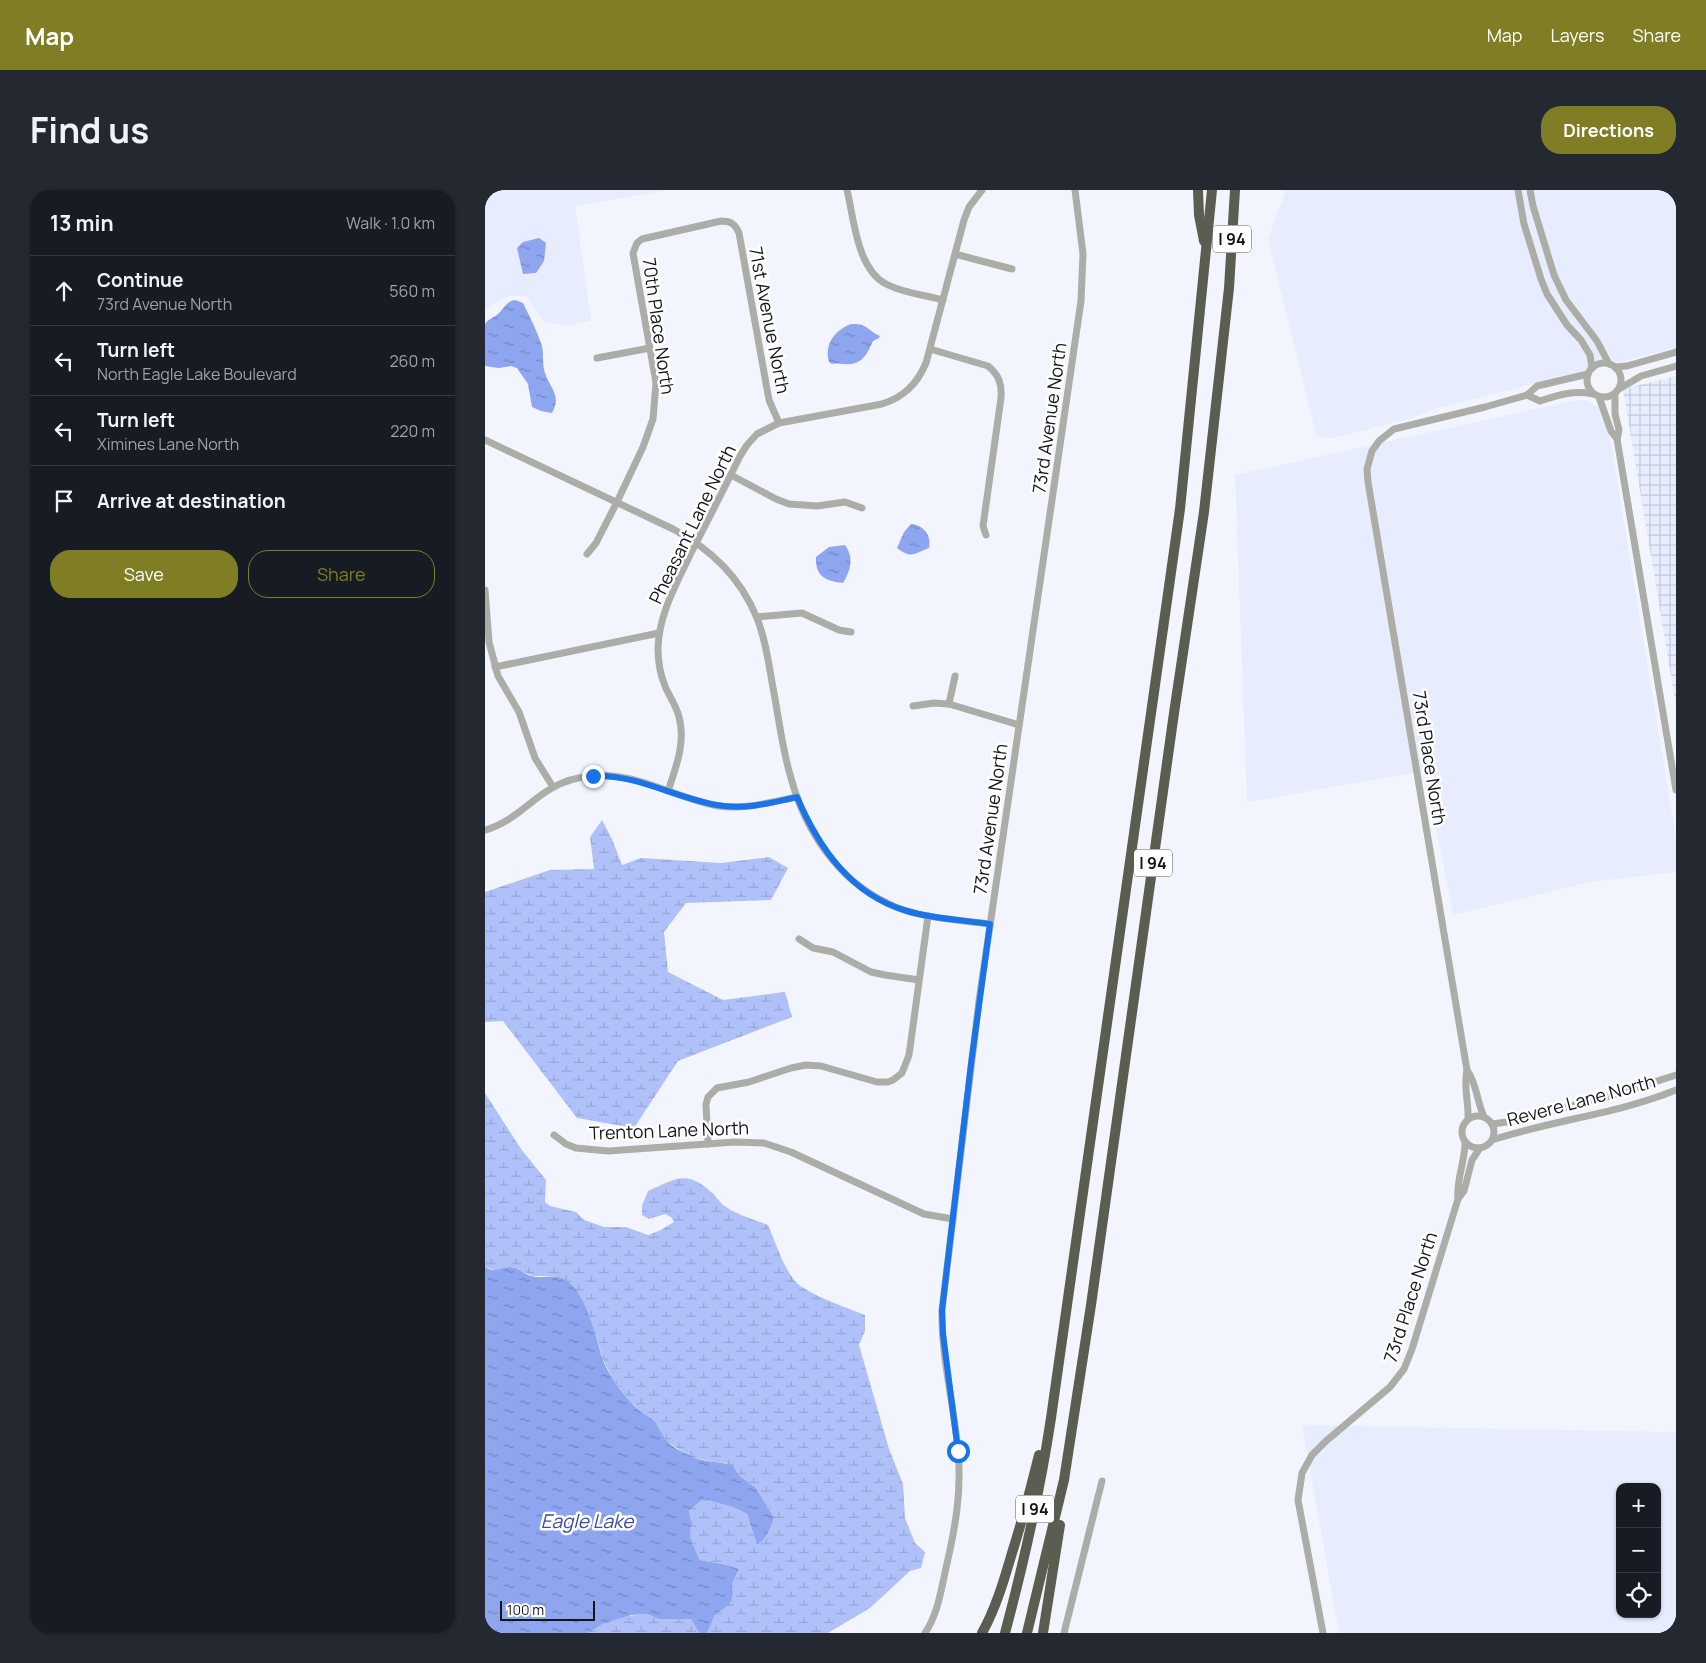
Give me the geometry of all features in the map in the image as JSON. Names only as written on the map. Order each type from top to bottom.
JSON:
[{"type":"highway","points":[[1198,190],[1199,216],[1206,254]]},
{"type":"highway","name":"I 94","points":[[1005,1633],[1019,1582],[1038,1493],[1055,1384],[1180,509],[1212,190]]},
{"type":"highway","name":"I 94","points":[[1027,1633],[1055,1523],[1071,1439],[1175,703],[1204,512],[1229,288],[1235,190]]},
{"type":"highway","points":[[1229,288],[1242,190]]},
{"type":"highway","points":[[982,1633],[997,1601],[1024,1514],[1055,1384]]},
{"type":"highway","points":[[1043,1633],[1066,1486],[1071,1439]]},
{"type":"street","points":[[847,190],[862,252],[871,271],[886,284],[943,300]]},
{"type":"street","name":"Pheasant Lane North","points":[[668,791],[679,758],[682,728],[676,707],[665,686],[660,669],[659,633],[667,605],[731,475],[747,445],[757,434],[779,423],[894,400],[914,385],[922,374],[969,208],[982,190]]},
{"type":"street","name":"73rd Avenue North","points":[[925,1633],[935,1615],[939,1601],[954,1534],[958,1505],[960,1479],[958,1451],[942,1323],[953,1219],[990,924],[1081,301],[1083,254],[1075,190]]},
{"type":"street","points":[[1518,190],[1524,224],[1541,279],[1547,294],[1567,325],[1581,340],[1590,354],[1590,371],[1587,385],[1596,395],[1611,431],[1617,439]]},
{"type":"street","points":[[1530,190],[1554,275],[1566,300],[1620,375],[1621,380],[1617,392],[1615,414],[1619,430],[1617,439],[1676,790]]},
{"type":"street","name":"71st Avenue North","points":[[642,239],[647,236],[721,221],[732,222],[739,233],[769,400],[779,423]]},
{"type":"street","name":"70th Place North","points":[[587,554],[596,543],[617,502],[643,447],[653,419],[656,390],[633,253],[637,243],[642,239]]},
{"type":"street","points":[[955,254],[1012,269]]},
{"type":"street","points":[[597,358],[650,348]]},
{"type":"street","points":[[930,348],[988,366],[1000,380],[1002,388],[1001,398],[983,526],[986,535]]},
{"type":"street","points":[[1676,352],[1627,366],[1600,364],[1590,371],[1537,386],[1527,395],[1540,401],[1567,393],[1605,397],[1617,392],[1641,376],[1676,366]]},
{"type":"street","name":"73rd Place North","points":[[1468,1119],[1469,1104],[1465,1080],[1467,1070],[1367,469],[1372,451],[1379,441],[1394,429],[1527,395]]},
{"type":"street","points":[[485,440],[697,542],[718,560],[743,590],[757,617],[766,651],[787,761],[797,797],[826,852],[839,869],[854,883],[870,895],[888,904],[928,916],[990,924]]},
{"type":"street","points":[[731,475],[789,504],[817,506],[845,502],[862,508]]},
{"type":"street","points":[[485,590],[489,642],[495,666],[502,685],[519,712],[535,758],[553,787]]},
{"type":"street","points":[[757,617],[802,613],[839,630],[851,632]]},
{"type":"street","points":[[495,666],[659,633]]},
{"type":"street","points":[[949,704],[955,676]]},
{"type":"street","points":[[913,706],[934,703],[949,704],[1019,725]]},
{"type":"street","points":[[485,830],[504,823],[553,787],[584,777],[610,775],[633,780],[709,804],[729,807],[757,805],[797,797]]},
{"type":"street","points":[[708,1144],[706,1104],[708,1097],[717,1088],[749,1082],[806,1065],[821,1066],[883,1083],[898,1078],[909,1054],[928,916]]},
{"type":"street","points":[[799,939],[813,948],[833,952],[871,972],[919,980]]},
{"type":"street","name":"73rd Place North","points":[[1467,1070],[1473,1078],[1479,1106],[1484,1117]]},
{"type":"street","name":"Revere Lane North","points":[[1492,1124],[1515,1122],[1546,1112],[1604,1098],[1676,1075]]},
{"type":"street","name":"Revere Lane North","points":[[1492,1140],[1526,1129],[1649,1101],[1676,1090]]},
{"type":"street","points":[[1479,1116],[1484,1117],[1492,1124],[1494,1129],[1492,1140],[1489,1144],[1480,1148],[1469,1146],[1461,1132],[1462,1127],[1468,1119],[1479,1116]]},
{"type":"street","name":"Trenton Lane North","points":[[554,1135],[566,1144],[576,1148],[608,1151],[749,1142],[777,1147],[924,1214],[953,1219]]},
{"type":"street","name":"73rd Place North","points":[[1323,1633],[1298,1500],[1302,1473],[1312,1455],[1390,1387],[1404,1369],[1412,1350],[1457,1198],[1457,1189],[1465,1156],[1465,1142]]},
{"type":"street","name":"73rd Place North","points":[[1457,1198],[1464,1191],[1472,1160],[1480,1148]]},
{"type":"street","points":[[1064,1633],[1102,1481]]},
{"type":"shaded area","points":[[485,190],[667,190],[575,206],[591,321],[567,326],[544,322],[526,296],[509,296],[490,305],[485,310]]},
{"type":"shaded area","points":[[1286,190],[1676,190],[1676,348],[1437,408],[1415,417],[1334,438],[1316,435],[1268,239]]},
{"type":"shaded area","points":[[1676,376],[1676,706],[1623,389]]},
{"type":"shaded area","points":[[1577,400],[1588,401],[1602,410],[1609,431],[1676,839],[1676,872],[1590,882],[1453,915],[1425,771],[1247,802],[1235,475]]},
{"type":"shaded area","points":[[1302,1425],[1676,1432],[1676,1633],[1339,1633]]},
{"type":"green space","points":[[602,820],[622,865],[641,858],[721,863],[769,857],[788,868],[771,900],[686,903],[664,932],[668,972],[723,1000],[785,992],[792,1017],[678,1061],[634,1128],[577,1118],[503,1021],[485,1022],[485,892],[550,870],[594,869],[590,837]]},
{"type":"green space","points":[[485,1093],[521,1149],[546,1180],[545,1202],[550,1206],[576,1212],[584,1220],[604,1227],[626,1227],[648,1235],[674,1222],[671,1217],[665,1214],[649,1219],[642,1215],[642,1206],[648,1191],[681,1178],[695,1180],[703,1185],[727,1208],[768,1225],[786,1268],[800,1286],[865,1315],[865,1331],[859,1345],[889,1449],[903,1484],[905,1518],[915,1543],[925,1552],[921,1568],[910,1571],[870,1608],[828,1633],[707,1633],[715,1615],[724,1609],[733,1593],[732,1584],[739,1569],[700,1560],[689,1538],[691,1520],[689,1511],[703,1499],[733,1507],[747,1514],[757,1545],[766,1537],[774,1518],[756,1488],[740,1476],[735,1469],[726,1463],[692,1457],[667,1442],[653,1420],[642,1413],[629,1400],[613,1380],[603,1359],[580,1297],[571,1284],[562,1278],[533,1276],[512,1267],[498,1271],[485,1267]]},
{"type":"green space","points":[[647,1614],[659,1619],[691,1619],[699,1633],[588,1633],[593,1628],[607,1621],[632,1615]]},
{"type":"water","points":[[539,238],[546,243],[544,261],[536,273],[523,274],[517,248],[523,242]]},
{"type":"water","points":[[515,300],[523,303],[542,346],[544,370],[554,392],[556,402],[552,413],[532,407],[528,384],[517,368],[511,366],[499,368],[485,366],[485,324],[508,303]]},
{"type":"water","points":[[851,324],[864,326],[880,336],[873,341],[866,355],[860,361],[850,364],[832,364],[829,362],[828,349],[832,338],[840,330]]},
{"type":"water","points":[[911,524],[919,526],[926,532],[930,543],[929,548],[916,554],[909,554],[897,548],[904,532]]},
{"type":"water","points":[[845,545],[850,554],[850,564],[843,583],[831,581],[823,577],[817,569],[816,557],[829,547]]},
{"type":"water","name":"Eagle Lake","points":[[485,1267],[494,1270],[513,1267],[531,1276],[561,1278],[571,1284],[582,1299],[594,1329],[602,1357],[613,1380],[641,1412],[654,1421],[668,1443],[696,1458],[732,1465],[740,1476],[756,1488],[774,1518],[766,1537],[757,1545],[747,1514],[733,1507],[703,1499],[689,1511],[691,1520],[690,1539],[700,1560],[739,1569],[732,1584],[733,1593],[731,1601],[715,1615],[707,1633],[699,1633],[691,1619],[659,1619],[647,1614],[631,1615],[602,1624],[588,1633],[485,1633]]},
{"type":"route","points":[[593,776],[617,776],[701,802],[729,807],[757,805],[797,797],[826,852],[839,869],[870,895],[888,904],[928,916],[990,924],[971,1064],[942,1310],[943,1334],[958,1451]]}]
